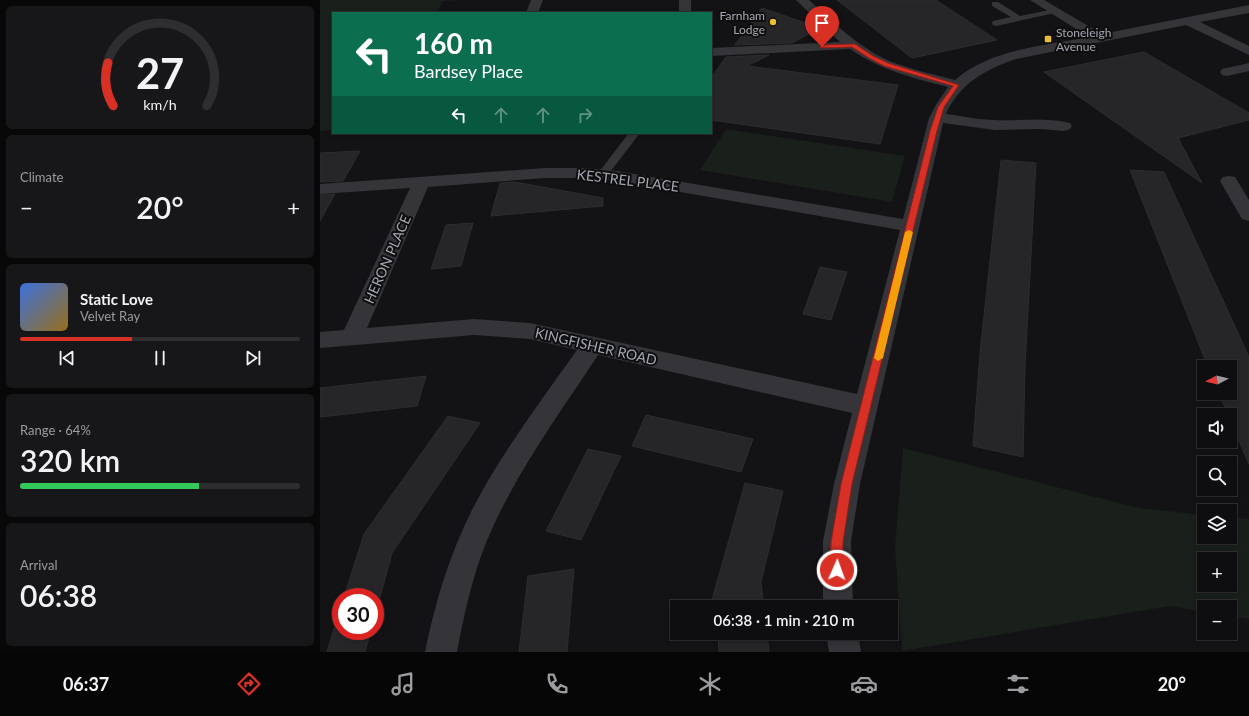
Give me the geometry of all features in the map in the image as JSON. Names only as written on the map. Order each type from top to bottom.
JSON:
[{"type":"street","points":[[532,12],[537,0]]},
{"type":"street","points":[[685,0],[685,12]]},
{"type":"street","points":[[802,0],[853,45],[871,57],[886,65],[956,85]]},
{"type":"street","points":[[1036,0],[1100,38]]},
{"type":"street","points":[[838,600],[838,534],[847,484],[937,118],[947,96],[956,85],[992,63],[1027,53],[1249,9]]},
{"type":"street","points":[[1188,21],[1249,51]]},
{"type":"street","points":[[712,52],[853,45]]},
{"type":"street","points":[[1227,72],[1249,67]]},
{"type":"street","points":[[937,118],[995,125],[1040,124],[1064,126]]},
{"type":"street","name":"KESTREL PLACE","points":[[320,189],[545,173],[603,174],[910,226]]},
{"type":"street","points":[[1229,181],[1248,213]]},
{"type":"street","name":"HERON PLACE","points":[[352,337],[422,182]]},
{"type":"street","name":"KINGFISHER ROAD","points":[[320,340],[474,327],[530,331],[867,406]]},
{"type":"street","points":[[441,652],[449,611],[459,578],[471,543],[489,505],[513,465],[593,345]]},
{"type":"street","points":[[843,640],[845,652]]},
{"type":"lane","points":[[995,4],[1018,18]]},
{"type":"lane","points":[[996,23],[1055,11]]},
{"type":"lane","points":[[603,174],[634,134]]},
{"type":"shaded area","points":[[320,0],[466,0],[443,1],[437,12],[332,12],[332,130],[320,131]]},
{"type":"shaded area","points":[[726,129],[905,156],[892,202],[700,170]]},
{"type":"shaded area","points":[[903,448],[1139,508],[1197,514],[1197,544],[1237,544],[1237,518],[1249,519],[1249,619],[1237,617],[1237,600],[1197,600],[1197,611],[1170,606],[902,651],[895,547]]},
{"type":"building","points":[[837,0],[936,0],[997,40],[912,58]]},
{"type":"building","points":[[762,8],[820,28],[792,43],[735,45]]},
{"type":"building","points":[[1144,52],[1249,113],[1249,120],[1178,138],[1202,183],[1044,72]]},
{"type":"building","points":[[769,55],[747,66],[898,85],[880,144],[712,120],[712,77],[726,57]]},
{"type":"building","points":[[360,151],[343,181],[320,182],[320,153]]},
{"type":"building","points":[[1001,160],[1036,163],[1025,366],[1023,457],[973,446],[980,353]]},
{"type":"building","points":[[1130,170],[1164,172],[1249,357],[1249,464],[1237,436],[1237,408],[1225,408],[1222,400],[1237,400],[1237,360],[1205,360]]},
{"type":"building","points":[[515,182],[603,198],[603,206],[491,216],[500,183]]},
{"type":"building","points":[[335,194],[320,221],[320,195]]},
{"type":"building","points":[[473,223],[461,266],[431,269],[446,225]]},
{"type":"building","points":[[820,267],[847,272],[831,320],[803,314]]},
{"type":"building","points":[[426,376],[417,406],[320,417],[320,388]]},
{"type":"building","points":[[646,415],[753,439],[741,472],[632,446]]},
{"type":"building","points":[[448,416],[480,423],[392,553],[382,588],[347,588],[364,534]]},
{"type":"building","points":[[588,449],[621,456],[581,540],[546,531]]},
{"type":"building","points":[[745,483],[783,491],[761,582],[763,600],[712,600]]},
{"type":"building","points":[[574,569],[567,652],[519,652],[528,576]]},
{"type":"building","points":[[332,636],[332,640],[368,640],[365,652],[327,652]]},
{"type":"building","points":[[718,640],[768,640],[769,652],[719,652]]},
{"type":"slow traffic","points":[[878,358],[909,232]]},
{"type":"place","name":"Farnham Lodge","points":[[773,22]]},
{"type":"place","name":"Stoneleigh Avenue","points":[[1048,39]]},
{"type":"route","points":[[822,47],[853,45],[886,65],[956,85],[947,96],[941,107],[933,131],[847,484],[837,542],[837,570]]}]
